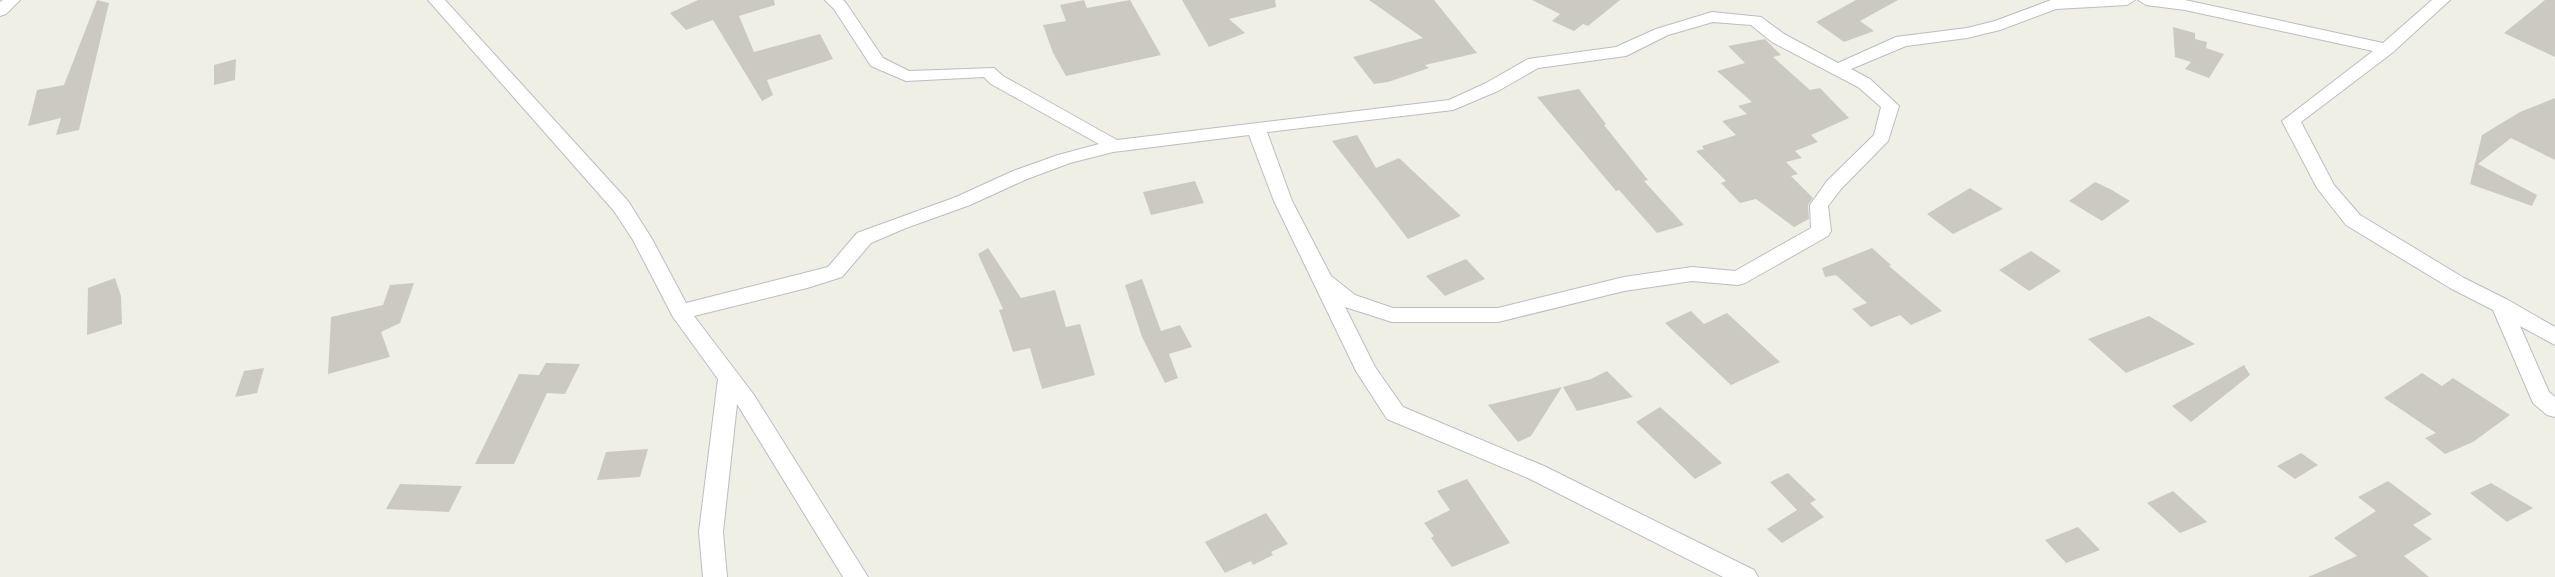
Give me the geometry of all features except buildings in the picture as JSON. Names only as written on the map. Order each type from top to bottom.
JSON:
[{"type":"street","points":[[0,11],[12,0]]},
{"type":"street","points":[[436,0],[621,206],[642,240],[680,312],[729,376],[856,577]]},
{"type":"street","points":[[833,0],[840,6],[877,62],[906,76],[988,72],[997,80],[1103,138],[1112,146]]},
{"type":"street","points":[[1837,69],[1902,41],[1967,33],[2000,25],[2051,2],[2127,0]]},
{"type":"street","points":[[2146,0],[2185,5],[2386,49]]},
{"type":"street","points":[[2442,0],[2386,49],[2291,122],[2326,188],[2354,220],[2457,284],[2502,306],[2555,338]]},
{"type":"street","points":[[680,312],[807,281],[835,272],[864,238],[899,223],[963,201],[1020,175],[1064,159],[1112,146],[1453,105],[1492,87],[1534,63],[1620,52],[1662,32],[1712,17],[1755,20],[1778,38],[1864,83],[1890,106],[1882,137],[1834,185],[1819,205],[1820,231],[1738,278],[1692,274],[1624,284],[1498,315],[1422,317],[1392,315],[1348,300],[1323,281]]},
{"type":"street","points":[[1256,128],[1283,201],[1367,372],[1395,413],[1536,472],[1746,577]]},
{"type":"street","points":[[2502,306],[2542,397],[2555,409]]},
{"type":"street","points":[[715,577],[711,532],[719,476],[729,376]]}]
